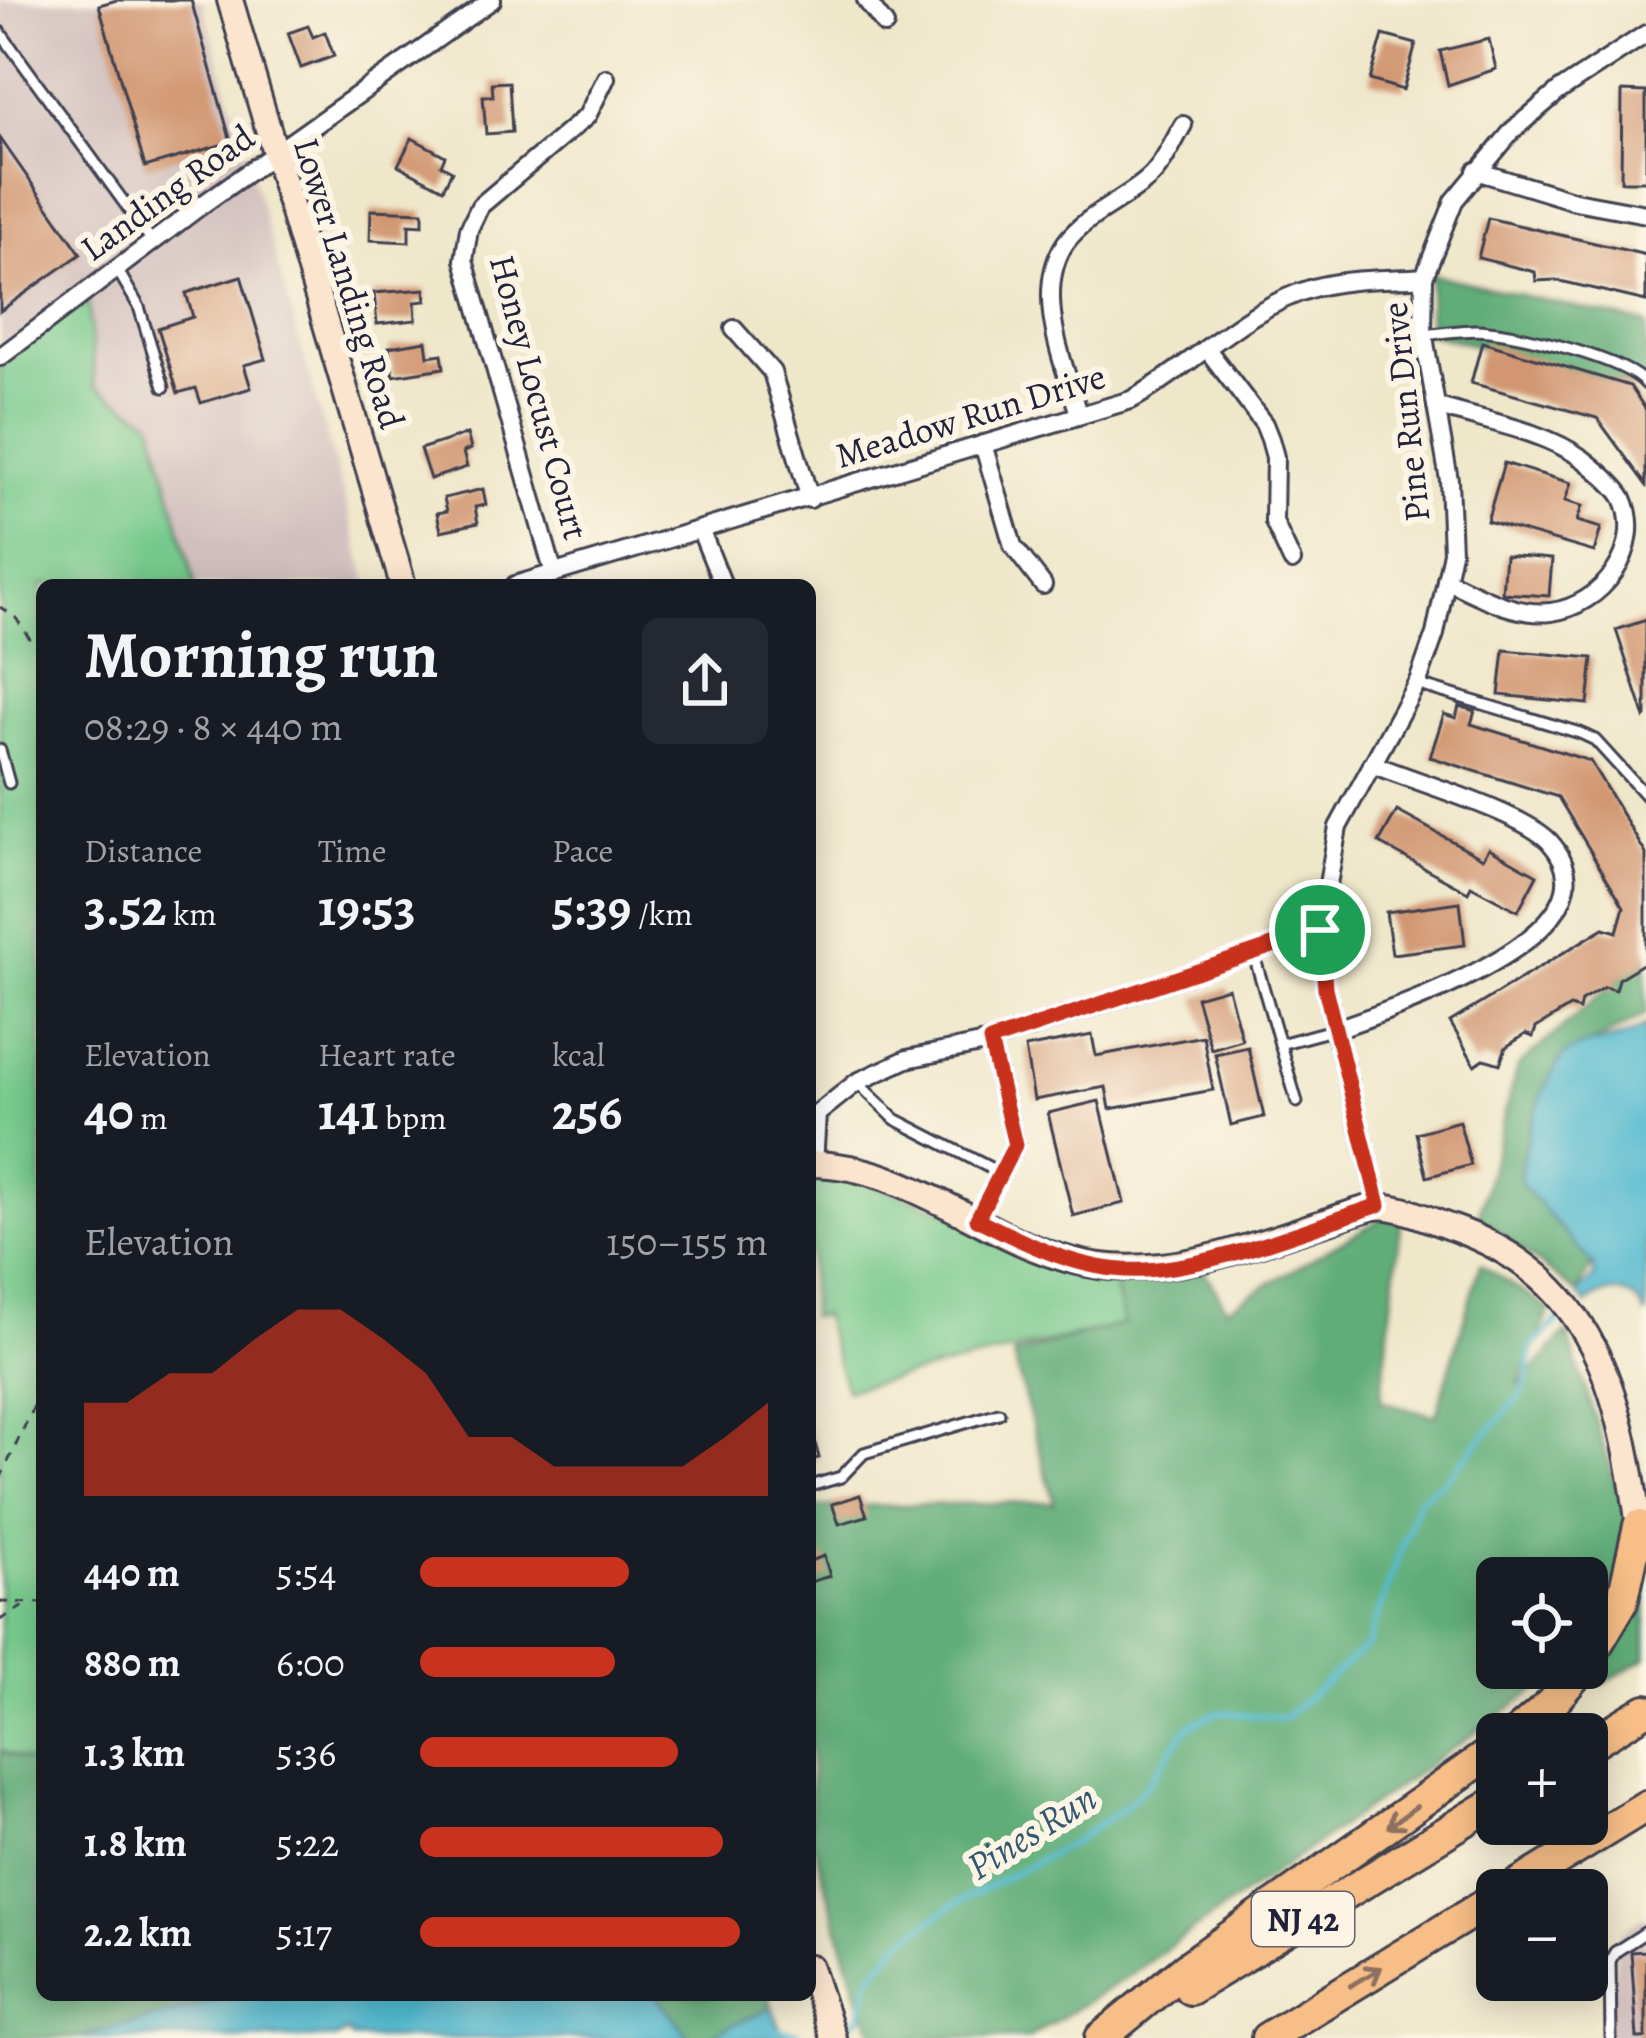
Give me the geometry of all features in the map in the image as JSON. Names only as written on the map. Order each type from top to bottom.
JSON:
[{"type":"highway","points":[[1608,1625],[1622,1602],[1642,1525]]},
{"type":"highway","points":[[1540,1713],[1564,1689]]},
{"type":"highway","points":[[1608,1733],[1646,1710]]},
{"type":"highway","points":[[1105,2038],[1186,1968],[1476,1763]]},
{"type":"highway","points":[[1542,1869],[1646,1806]]},
{"type":"highway","name":"NJ 42","points":[[1105,2038],[1476,1814]]},
{"type":"highway","name":"NJ 42","points":[[1267,2038],[1476,1910]]},
{"type":"street","name":"Lower Landing Road","points":[[230,0],[401,579]]},
{"type":"street","name":"Landing Road","points":[[0,357],[493,0]]},
{"type":"street","points":[[866,0],[885,25]]},
{"type":"street","name":"Pine Run Drive","points":[[1379,1205],[1320,959],[1320,930],[1338,827],[1416,684],[1435,634],[1446,580],[1453,521],[1424,335],[1424,277],[1454,201],[1513,130],[1559,92],[1646,34]]},
{"type":"street","name":"Honey Locust Court","points":[[554,574],[464,260],[469,229],[480,206],[587,116],[607,78]]},
{"type":"street","points":[[1079,414],[1055,332],[1055,267],[1066,242],[1152,177],[1183,125]]},
{"type":"street","points":[[1476,172],[1575,201],[1646,214]]},
{"type":"street","name":"Meadow Run Drive","points":[[536,579],[1131,400],[1166,381],[1274,303],[1317,286],[1424,277]]},
{"type":"street","points":[[734,328],[772,372],[810,499]]},
{"type":"street","points":[[1207,349],[1264,424],[1275,457],[1274,522],[1292,561]]},
{"type":"street","points":[[1436,406],[1547,441],[1580,457],[1624,499],[1629,531],[1625,561],[1604,589],[1557,612],[1536,613],[1498,604],[1446,580]]},
{"type":"street","points":[[982,445],[1013,546],[1043,586]]},
{"type":"street","points":[[701,530],[721,579]]},
{"type":"street","points":[[1336,1029],[1415,1002],[1529,940],[1546,926],[1567,887],[1564,863],[1546,838],[1516,820],[1372,764]]},
{"type":"street","points":[[816,1124],[817,1114],[857,1082],[907,1059],[990,1041],[1320,930]]},
{"type":"street","points":[[977,1219],[1015,1145],[990,1041]]},
{"type":"street","points":[[816,1164],[860,1167],[911,1185],[1061,1257],[1142,1271],[1201,1260],[1379,1205],[1481,1238],[1539,1277],[1580,1321],[1607,1376],[1626,1436],[1642,1525]]},
{"type":"street","points":[[816,1986],[833,2038]]},
{"type":"lane","points":[[0,32],[153,242]]},
{"type":"lane","points":[[117,269],[139,307],[164,387]]},
{"type":"lane","points":[[1424,335],[1487,330],[1607,363],[1638,374],[1646,384]]},
{"type":"lane","points":[[1416,684],[1595,740],[1646,796]]},
{"type":"lane","points":[[0,750],[10,783]]},
{"type":"lane","points":[[1253,952],[1297,1102]]},
{"type":"lane","points":[[1280,1043],[1336,1029]]},
{"type":"lane","points":[[857,1082],[895,1119],[1000,1173]]},
{"type":"lane","points":[[816,1484],[841,1477],[864,1453],[999,1413]]},
{"type":"lane","points":[[1611,2038],[1610,1961],[1615,1952],[1646,1932]]},
{"type":"path","points":[[0,607],[16,618],[36,648]]},
{"type":"path","points":[[0,1479],[36,1402]]},
{"type":"path","points":[[0,1602],[36,1603]]},
{"type":"path","points":[[0,1620],[29,1603]]},
{"type":"shaded area","points":[[0,0],[202,0],[367,579],[193,579],[152,421],[95,386],[0,363]]},
{"type":"shaded area","points":[[1646,1915],[1646,2038],[1605,2038],[1620,1932]]},
{"type":"green space","points":[[1431,274],[1646,324],[1646,389],[1428,333]]},
{"type":"green space","points":[[88,299],[95,386],[152,421],[193,579],[36,579],[36,1764],[0,1751],[0,363]]},
{"type":"green space","points":[[1646,955],[1646,1014],[1561,1060],[1519,1175],[1592,1264],[1577,1293],[1478,1217],[1517,1067]]},
{"type":"green space","points":[[816,1166],[1110,1267],[1125,1324],[846,1390],[822,1315],[816,1316]]},
{"type":"green space","points":[[1403,1206],[1381,1401],[1436,1416],[1480,1264],[1550,1310],[1518,1387],[1567,1332],[1619,1493],[1646,1494],[1646,1658],[1608,1681],[1608,1557],[1476,1557],[1476,1689],[1537,1689],[1503,1713],[1476,1713],[1476,1732],[1125,1978],[1028,2038],[876,2038],[858,1996],[816,1852],[816,1507],[1054,1502],[1013,1355],[1124,1324],[1109,1265],[1200,1264],[1227,1308]]},
{"type":"green space","points":[[0,1752],[36,1764],[36,2001],[216,2001],[76,2038],[0,2038]]},
{"type":"green space","points":[[662,2001],[770,2001],[772,2007],[704,2038],[690,2038]]},
{"type":"water","points":[[1646,1025],[1646,1316],[1635,1300],[1620,1293],[1603,1294],[1587,1304],[1577,1293],[1594,1277],[1592,1264],[1521,1184],[1520,1172],[1534,1116],[1559,1062],[1575,1049],[1625,1036]]},
{"type":"water","points":[[216,2001],[662,2001],[690,2038],[351,2038],[348,2032],[335,2038],[76,2038]]},
{"type":"water","points":[[772,2007],[784,2038],[704,2038]]},
{"type":"building","points":[[117,0],[191,0],[231,142],[145,167],[99,5]]},
{"type":"building","points":[[308,26],[313,37],[325,32],[334,56],[301,68],[288,33]]},
{"type":"building","points":[[1383,35],[1416,44],[1403,90],[1370,80]]},
{"type":"building","points":[[1489,39],[1496,69],[1448,85],[1440,51]]},
{"type":"building","points":[[509,82],[512,132],[486,134],[483,96],[493,96],[492,83]]},
{"type":"building","points":[[1622,91],[1646,92],[1646,181],[1621,181]]},
{"type":"building","points":[[0,138],[81,254],[0,311]]},
{"type":"building","points":[[412,138],[445,156],[441,165],[452,171],[443,189],[398,165]]},
{"type":"building","points":[[371,210],[423,212],[423,225],[409,224],[409,242],[370,240]]},
{"type":"building","points":[[1488,218],[1646,255],[1646,301],[1556,280],[1536,281],[1535,272],[1478,258]]},
{"type":"building","points":[[241,276],[266,359],[244,365],[251,388],[201,403],[196,388],[178,393],[158,328],[193,317],[186,293]]},
{"type":"building","points":[[425,289],[426,301],[415,302],[416,320],[377,324],[374,293]]},
{"type":"building","points":[[426,341],[428,356],[442,354],[444,368],[393,376],[389,347]]},
{"type":"building","points":[[1482,342],[1630,386],[1646,410],[1646,485],[1597,418],[1471,383]]},
{"type":"building","points":[[467,434],[471,449],[463,452],[467,467],[430,479],[420,449]]},
{"type":"building","points":[[1504,463],[1571,483],[1565,501],[1582,506],[1577,521],[1601,528],[1594,552],[1487,521]]},
{"type":"building","points":[[483,489],[486,505],[475,507],[478,523],[441,531],[437,513],[447,511],[444,498]]},
{"type":"building","points":[[1505,555],[1552,559],[1549,596],[1502,593]]},
{"type":"building","points":[[1646,620],[1646,717],[1645,718],[1616,630]]},
{"type":"building","points":[[1504,650],[1593,658],[1588,704],[1499,695]]},
{"type":"building","points":[[1459,706],[1475,711],[1471,724],[1590,761],[1646,854],[1646,962],[1618,979],[1615,990],[1604,987],[1581,1001],[1579,1010],[1570,1007],[1536,1028],[1533,1037],[1526,1034],[1506,1047],[1500,1064],[1484,1059],[1475,1065],[1450,1022],[1604,928],[1617,932],[1624,907],[1558,797],[1430,757],[1444,714],[1456,718]]},
{"type":"building","points":[[1397,811],[1483,858],[1489,848],[1537,875],[1518,911],[1471,886],[1468,892],[1379,843]]},
{"type":"building","points":[[1460,902],[1465,945],[1392,954],[1386,912]]},
{"type":"building","points":[[1228,988],[1242,1040],[1211,1049],[1196,997]]},
{"type":"building","points":[[1092,1035],[1096,1056],[1203,1036],[1213,1090],[1110,1109],[1106,1087],[1034,1100],[1025,1048]]},
{"type":"building","points":[[1248,1047],[1264,1117],[1231,1125],[1215,1054]]},
{"type":"building","points":[[1099,1101],[1124,1203],[1073,1216],[1048,1113]]},
{"type":"building","points":[[1459,1121],[1471,1165],[1427,1177],[1416,1133]]},
{"type":"building","points":[[860,1495],[867,1516],[839,1524],[832,1504]]},
{"type":"building","points":[[824,1556],[830,1576],[816,1580],[816,1559]]},
{"type":"building","points":[[1646,1951],[1646,2038],[1637,2038],[1631,1952]]},
{"type":"waterway","name":"Pines Run","points":[[850,2024],[861,2015],[869,1978],[900,1942],[953,1905],[1072,1843],[1118,1812],[1148,1784],[1188,1727],[1217,1712],[1284,1718],[1367,1646],[1419,1498],[1443,1482],[1520,1396],[1528,1380],[1531,1349],[1565,1313]]},
{"type":"waterway","name":"Pines Run","points":[[777,2030],[797,2033]]},
{"type":"route","points":[[1320,930],[1325,988],[1379,1205],[1182,1265],[1142,1271],[1061,1257],[977,1219],[1015,1145],[990,1041],[1320,930]]}]
